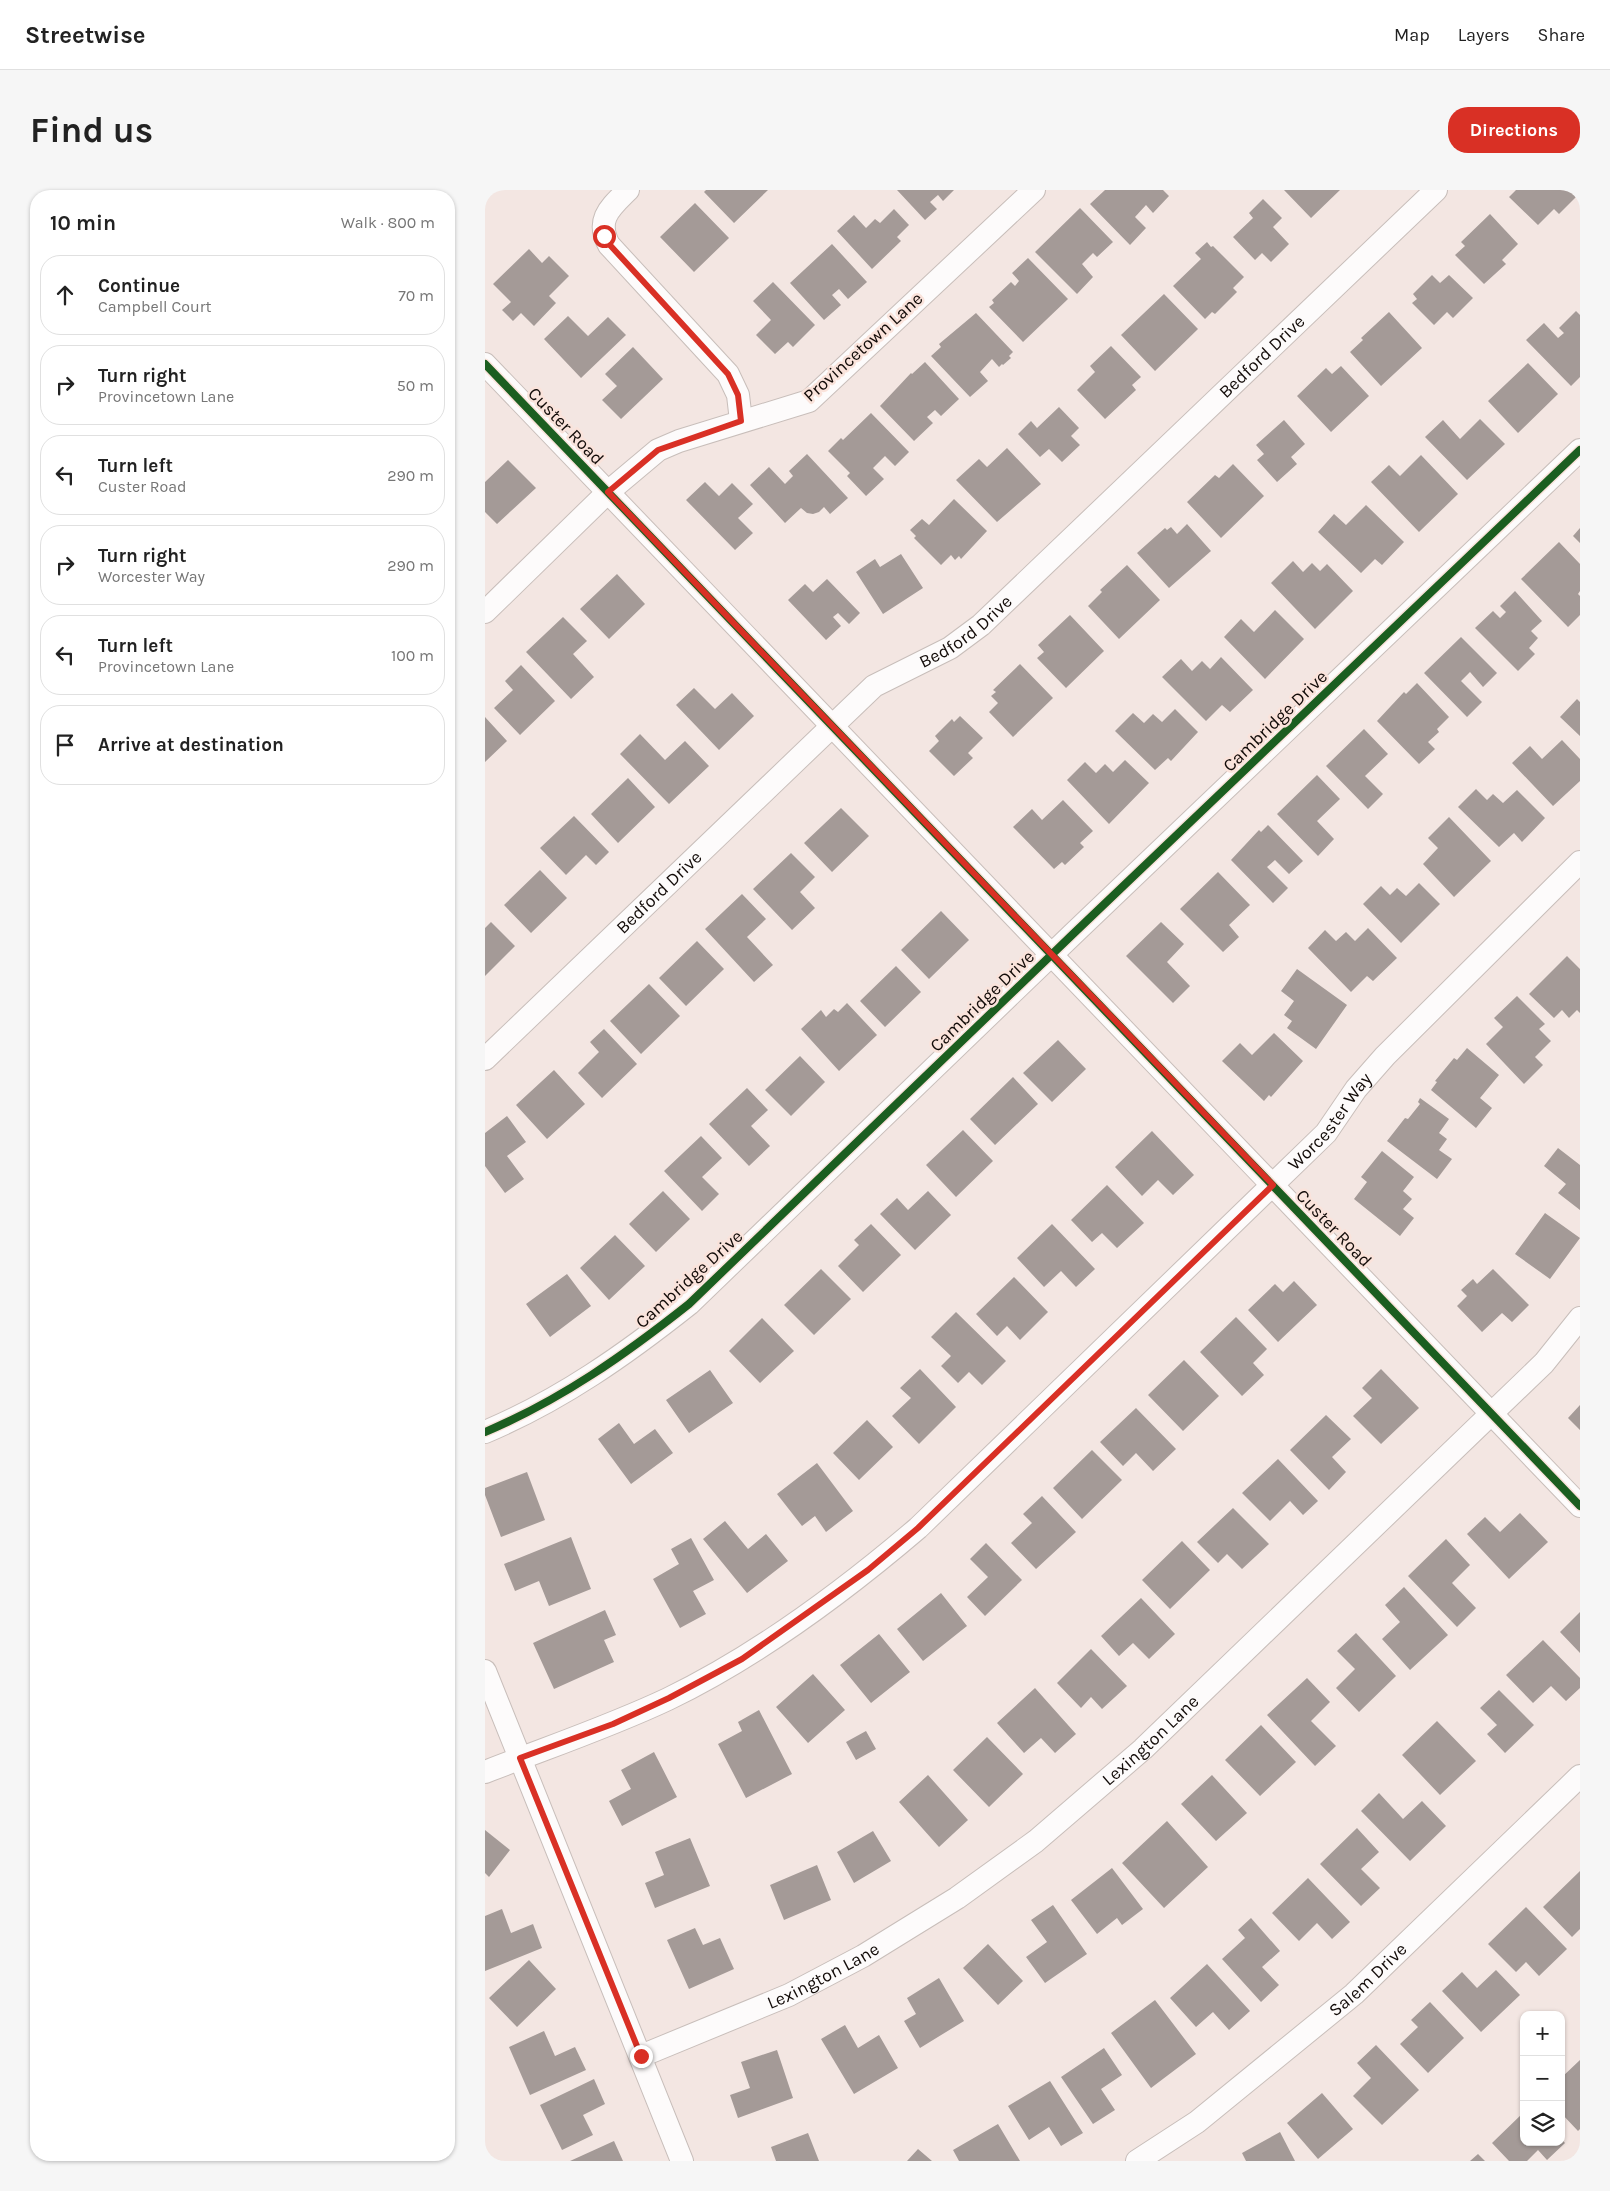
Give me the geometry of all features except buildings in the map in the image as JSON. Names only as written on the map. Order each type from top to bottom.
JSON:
[{"type":"street","points":[[628,190],[607,210],[602,228],[604,236],[609,244],[728,374],[738,395],[741,421]]},
{"type":"street","name":"Provincetown Lane","points":[[485,612],[608,492],[658,450],[741,421],[809,401],[1034,190]]},
{"type":"street","name":"Bedford Drive","points":[[485,1059],[874,686],[950,648],[981,625],[1436,190]]},
{"type":"street","name":"Custer Road","points":[[485,364],[1580,1506]]},
{"type":"street","name":"Cambridge Drive","points":[[485,1432],[550,1402],[591,1377],[689,1304],[1580,450]]},
{"type":"street","name":"Worcester Way","points":[[485,1772],[613,1724],[669,1698],[734,1664],[868,1570],[918,1528],[1326,1133],[1356,1089],[1385,1056],[1580,862]]},
{"type":"street","name":"Lexington Lane","points":[[641,2056],[789,1996],[863,1956],[957,1898],[1036,1841],[1143,1749],[1492,1414],[1544,1363],[1580,1318]]},
{"type":"street","points":[[485,1671],[682,2161]]},
{"type":"street","name":"Salem Drive","points":[[1137,2161],[1197,2122],[1354,1994],[1580,1776]]},
{"type":"cycle path","points":[[485,364],[1580,1506]]},
{"type":"cycle path","points":[[485,1432],[540,1406],[592,1375],[641,1341],[689,1304],[1580,450]]},
{"type":"route","points":[[604,236],[609,244],[728,374],[738,395],[741,421],[679,441],[658,450],[608,492],[1273,1185],[918,1528],[868,1570],[742,1659],[669,1698],[613,1724],[520,1758],[641,2056]]}]
